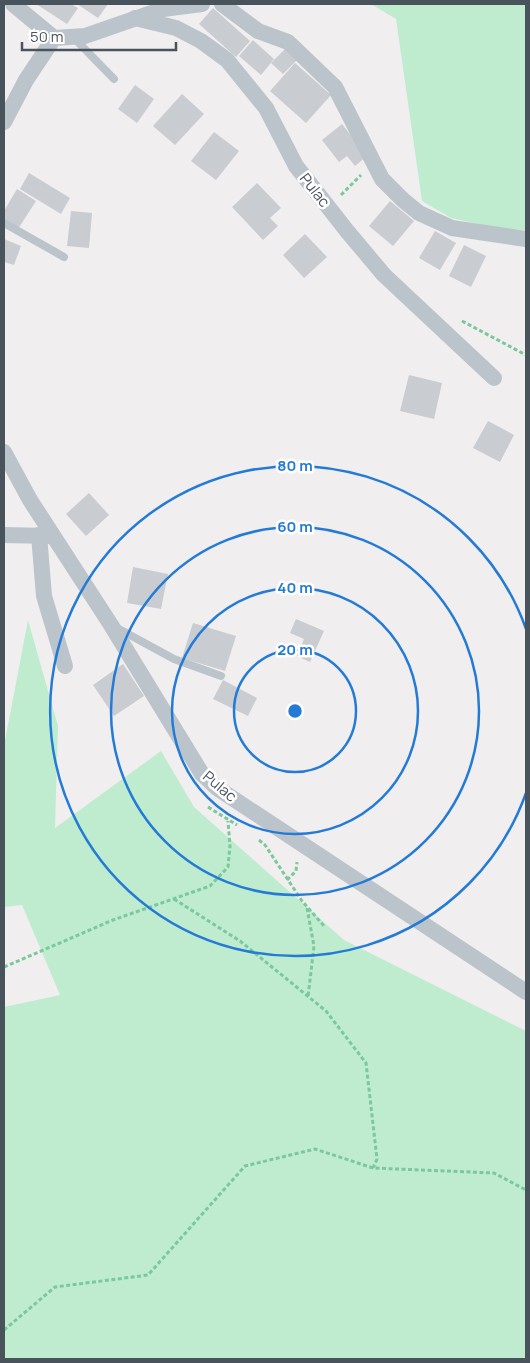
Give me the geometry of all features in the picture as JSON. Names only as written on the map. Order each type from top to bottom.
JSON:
[{"type":"street","points":[[13,4],[54,38],[85,36],[163,9],[202,4]]},
{"type":"street","points":[[222,4],[258,31],[288,42],[336,87],[382,178],[403,200],[419,213],[452,228],[526,239]]},
{"type":"street","name":"Pulac","points":[[135,18],[176,28],[201,41],[227,60],[266,108],[296,166],[347,231],[384,275],[494,378]]},
{"type":"street","points":[[4,122],[26,80],[54,38]]},
{"type":"street","name":"Pulac","points":[[4,452],[30,500],[46,535],[111,625],[202,774],[217,788],[526,992]]},
{"type":"street","points":[[4,536],[46,535],[44,596],[65,666]]},
{"type":"lane","points":[[73,37],[114,79]]},
{"type":"lane","points":[[4,224],[64,256]]},
{"type":"lane","points":[[111,625],[174,659],[221,676]]},
{"type":"path","points":[[337,199],[375,162]]},
{"type":"path","points":[[208,807],[228,821],[244,828]]},
{"type":"path","points":[[4,967],[113,920],[210,886],[228,867],[230,846],[228,821]]},
{"type":"path","points":[[258,839],[265,844],[287,880],[324,926]]},
{"type":"path","points":[[287,880],[296,871],[297,862]]},
{"type":"path","points":[[174,899],[240,941],[326,1012],[366,1062],[377,1159],[373,1168]]},
{"type":"path","points":[[307,907],[314,946],[308,997]]},
{"type":"path","points":[[4,1330],[56,1287],[148,1275],[245,1166],[315,1149],[373,1168],[494,1173],[526,1190]]},
{"type":"green space","points":[[371,4],[526,4],[526,230],[501,229],[451,218],[422,201],[396,19]]},
{"type":"green space","points":[[28,620],[58,726],[55,828],[161,751],[194,807],[344,940],[526,1031],[526,1359],[4,1359],[4,1007],[60,995],[22,905],[4,907],[4,746]]},
{"type":"building","points":[[36,4],[71,4],[78,8],[67,24]]},
{"type":"building","points":[[77,4],[108,4],[98,18]]},
{"type":"building","points":[[213,8],[250,41],[236,57],[199,24]]},
{"type":"building","points":[[253,40],[274,59],[261,75],[239,56]]},
{"type":"building","points":[[288,46],[300,57],[283,74],[271,63]]},
{"type":"building","points":[[295,63],[331,95],[306,123],[270,91]]},
{"type":"building","points":[[135,85],[154,99],[137,123],[118,109]]},
{"type":"building","points":[[182,94],[204,114],[175,145],[153,126]]},
{"type":"building","points":[[342,124],[367,156],[355,166],[347,156],[339,162],[322,140]]},
{"type":"building","points":[[214,132],[239,151],[216,180],[191,161]]},
{"type":"building","points":[[29,173],[70,198],[61,214],[20,189]]},
{"type":"building","points":[[257,183],[281,208],[270,218],[278,226],[263,240],[232,207]]},
{"type":"building","points":[[17,189],[36,201],[18,229],[4,220],[4,211]]},
{"type":"building","points":[[390,201],[414,221],[393,246],[369,226]]},
{"type":"building","points":[[71,211],[92,213],[89,248],[67,246]]},
{"type":"building","points":[[435,231],[456,243],[440,270],[419,258]]},
{"type":"building","points":[[305,234],[327,257],[304,278],[283,255]]},
{"type":"building","points":[[4,239],[21,246],[14,265],[4,262]]},
{"type":"building","points":[[464,245],[486,256],[471,287],[449,276]]},
{"type":"building","points":[[409,375],[442,383],[434,419],[400,411]]},
{"type":"building","points":[[488,421],[514,435],[500,462],[473,448]]},
{"type":"building","points":[[89,493],[109,515],[86,536],[66,514]]},
{"type":"building","points":[[133,567],[168,574],[161,609],[127,603]]},
{"type":"building","points":[[296,619],[324,631],[310,662],[297,656],[304,639],[290,633]]},
{"type":"building","points":[[193,623],[236,636],[225,671],[182,658]]},
{"type":"building","points":[[123,664],[144,696],[114,716],[93,685]]},
{"type":"building","points":[[223,680],[257,698],[248,716],[213,699]]}]
